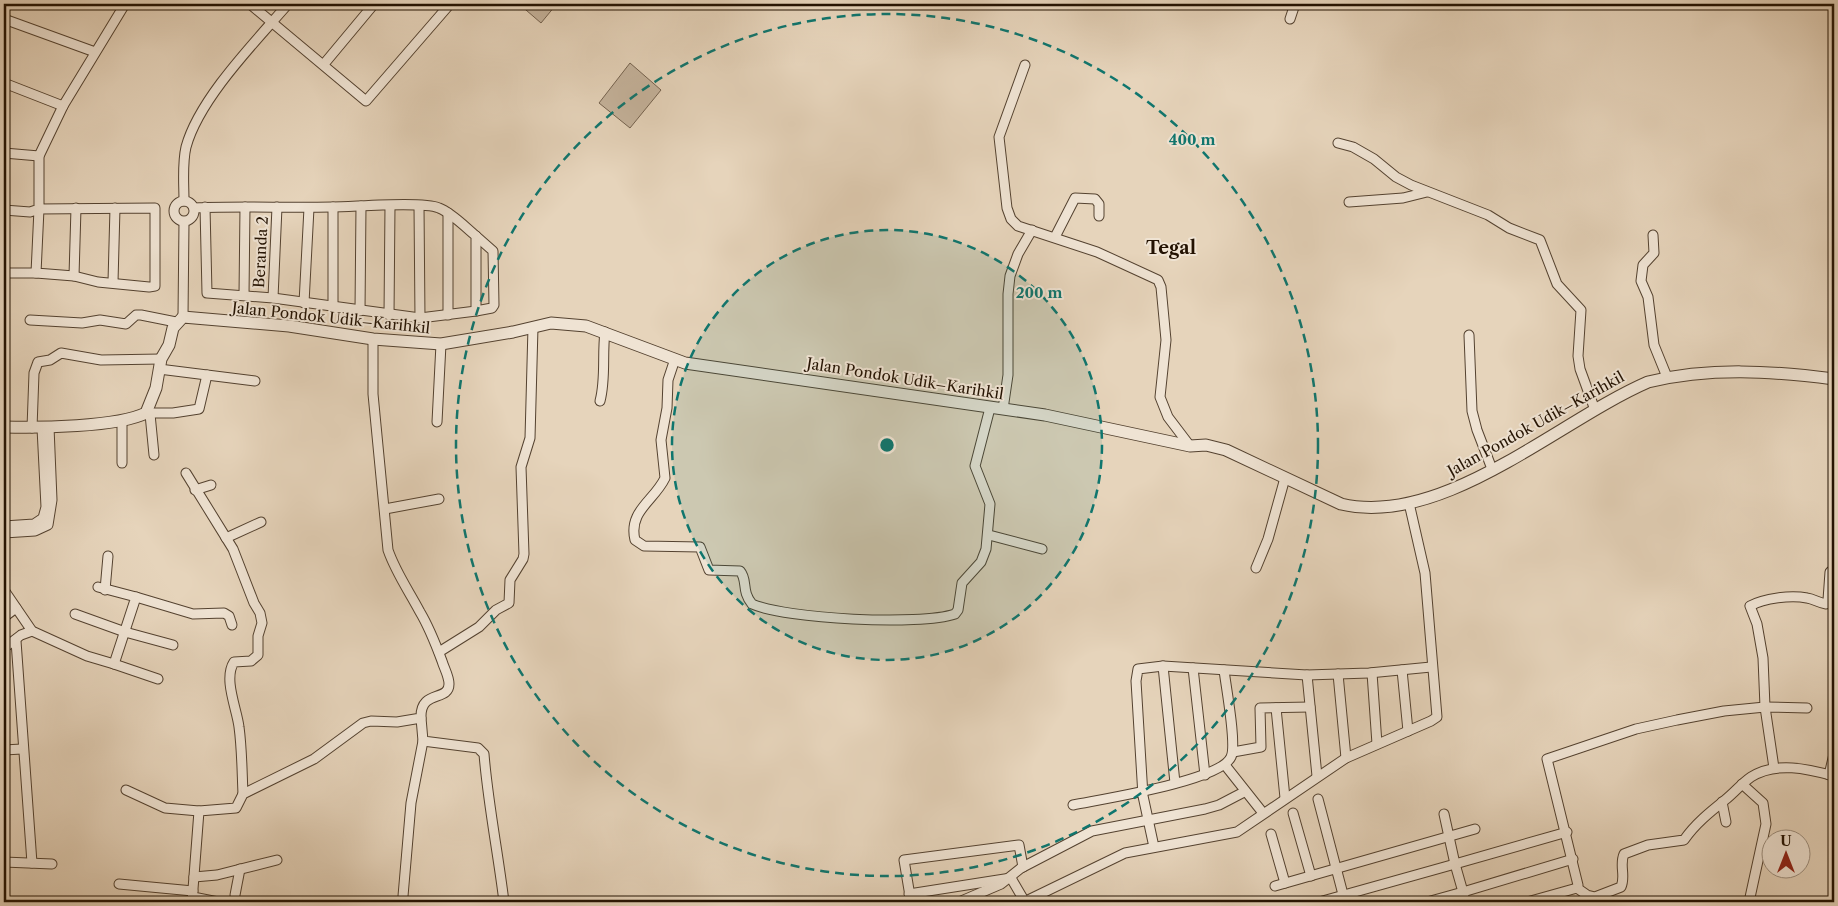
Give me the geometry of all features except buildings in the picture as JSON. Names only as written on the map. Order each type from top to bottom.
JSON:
[{"type":"street","points":[[36,273],[39,156],[63,106],[125,4]]},
{"type":"street","points":[[250,4],[366,101],[450,4]]},
{"type":"street","points":[[184,201],[185,154],[196,124],[227,74],[288,4]]},
{"type":"street","points":[[324,64],[374,4]]},
{"type":"street","points":[[1290,19],[1295,4]]},
{"type":"street","points":[[4,18],[95,52]]},
{"type":"street","points":[[1025,65],[1001,130],[999,144],[1008,212],[1014,224],[1055,237],[1152,276],[1161,284],[1166,340],[1160,397],[1168,417],[1190,446]]},
{"type":"street","points":[[4,83],[63,106]]},
{"type":"street","points":[[1338,143],[1362,152],[1396,177],[1427,192],[1488,214],[1509,228],[1540,240],[1557,284],[1577,302],[1581,310],[1578,356],[1580,369],[1595,410]]},
{"type":"street","points":[[4,153],[39,156]]},
{"type":"street","points":[[1348,202],[1403,198],[1427,192]]},
{"type":"street","points":[[1055,237],[1075,198],[1095,199],[1099,204],[1099,216]]},
{"type":"street","points":[[184,222],[176,218],[174,208],[178,203],[184,201],[190,203],[194,208]]},
{"type":"street","points":[[360,311],[361,206]]},
{"type":"street","points":[[389,315],[390,206]]},
{"type":"street","points":[[419,206],[420,318]]},
{"type":"street","points":[[194,208],[205,207],[309,208],[432,206],[448,213],[493,251],[494,305],[492,308],[476,311],[420,318],[273,298],[221,295],[206,291],[205,207]]},
{"type":"street","points":[[244,295],[245,207]]},
{"type":"street","name":"Beranda 2","points":[[273,298],[277,207]]},
{"type":"street","points":[[332,207],[333,307]]},
{"type":"street","points":[[74,276],[76,208]]},
{"type":"street","points":[[113,282],[115,208]]},
{"type":"street","points":[[4,273],[74,276],[98,282],[155,286],[155,208]]},
{"type":"street","points":[[4,210],[30,212],[39,209],[174,208]]},
{"type":"street","points":[[184,222],[192,217],[194,208]]},
{"type":"street","points":[[304,303],[309,208]]},
{"type":"street","points":[[448,213],[448,315]]},
{"type":"street","points":[[154,455],[148,414],[156,388],[160,364],[180,320],[184,222]]},
{"type":"street","points":[[1003,409],[1008,376],[1008,294],[1010,276],[1018,254],[1032,230]]},
{"type":"street","points":[[1654,235],[1654,253],[1643,264],[1641,281],[1648,297],[1654,345],[1666,377]]},
{"type":"street","points":[[476,236],[476,311]]},
{"type":"street","points":[[30,320],[82,323],[100,320],[126,324],[136,316],[141,315],[180,320]]},
{"type":"street","name":"Jalan Pondok Udik–Karihkil","points":[[180,320],[289,326],[373,339],[441,344],[513,332],[551,323],[570,324],[605,332],[674,359],[699,365],[830,382],[1045,415],[1190,446],[1206,445],[1226,450],[1341,504],[1360,508],[1377,508],[1409,503],[1457,487],[1634,388],[1666,377],[1753,371],[1834,379]]},
{"type":"street","points":[[438,652],[479,627],[496,610],[509,603],[510,580],[523,559],[520,467],[530,438],[533,327]]},
{"type":"street","points":[[600,401],[603,390],[602,355],[605,332]]},
{"type":"street","points":[[1469,334],[1472,411],[1476,430],[1492,469]]},
{"type":"street","points":[[373,339],[373,394],[387,544],[392,562],[421,612],[449,680],[446,692],[424,702],[420,709],[423,741],[410,804],[403,896]]},
{"type":"street","points":[[437,422],[441,344]]},
{"type":"street","points":[[4,533],[35,531],[48,525],[52,500],[34,373],[38,362],[50,360],[61,353],[101,360],[160,364],[206,376],[255,382]]},
{"type":"street","points":[[674,359],[668,380],[667,408],[661,440],[666,471],[665,478],[637,514],[634,532],[640,545],[700,547],[709,570],[740,571],[744,575],[744,592],[752,604],[805,614],[882,620],[955,614],[958,610],[962,583],[984,557],[988,535],[990,504],[975,466],[990,408]]},
{"type":"street","points":[[4,427],[41,427],[122,420],[148,414],[199,409],[206,376]]},
{"type":"street","points":[[122,420],[122,463]]},
{"type":"street","points":[[4,526],[34,524],[43,518],[46,507],[41,427]]},
{"type":"street","points":[[126,790],[165,808],[199,811],[236,808],[243,794],[239,728],[232,702],[230,669],[234,662],[251,661],[258,655],[258,636],[262,623],[260,612],[254,603],[233,549],[186,473]]},
{"type":"street","points":[[1256,568],[1268,539],[1285,478]]},
{"type":"street","points":[[195,490],[211,485]]},
{"type":"street","points":[[385,509],[439,499]]},
{"type":"street","points":[[1010,878],[1025,902],[1125,852],[1237,832],[1346,758],[1437,717],[1425,573],[1409,503]]},
{"type":"street","points":[[226,538],[261,522]]},
{"type":"street","points":[[988,535],[1042,549]]},
{"type":"street","points":[[108,556],[101,589],[193,614],[224,613],[229,616],[232,625]]},
{"type":"street","points":[[1774,768],[1765,707],[1763,658],[1757,624],[1750,606],[1791,597],[1806,597],[1826,604],[1830,572],[1834,569]]},
{"type":"street","points":[[4,590],[32,631],[87,656],[158,679]]},
{"type":"street","points":[[114,664],[136,597]]},
{"type":"street","points":[[4,617],[16,608]]},
{"type":"street","points":[[75,614],[125,632],[173,645]]},
{"type":"street","points":[[4,648],[16,641],[21,635],[32,631]]},
{"type":"street","points":[[16,641],[22,749],[32,863]]},
{"type":"street","points":[[1154,847],[1147,820],[1143,790],[1137,672],[1142,668],[1163,666],[1338,674],[1372,673],[1432,667]]},
{"type":"street","points":[[1163,666],[1175,783]]},
{"type":"street","points":[[1193,668],[1205,775]]},
{"type":"street","points":[[1073,805],[1175,783],[1205,775],[1225,765],[1233,752],[1224,670]]},
{"type":"street","points":[[1402,670],[1408,731]]},
{"type":"street","points":[[1372,673],[1377,744]]},
{"type":"street","points":[[1307,674],[1317,776]]},
{"type":"street","points":[[1338,674],[1346,758]]},
{"type":"street","points":[[1233,752],[1261,747],[1260,708],[1310,707]]},
{"type":"street","points":[[1577,888],[1579,881],[1548,759],[1636,729],[1724,711],[1765,707],[1807,708]]},
{"type":"street","points":[[1276,708],[1285,798]]},
{"type":"street","points":[[243,794],[314,759],[363,724],[371,721],[397,722],[421,718]]},
{"type":"street","points":[[423,741],[478,748],[482,751],[487,802],[499,862],[504,902]]},
{"type":"street","points":[[4,750],[22,749]]},
{"type":"street","points":[[1577,888],[1591,900],[1621,887],[1624,877],[1622,858],[1624,854],[1648,845],[1684,840],[1691,829],[1742,784],[1757,774],[1774,768],[1803,769],[1831,775],[1834,754]]},
{"type":"street","points":[[1225,765],[1244,792],[1263,813]]},
{"type":"street","points":[[1742,784],[1763,803],[1766,824],[1749,902]]},
{"type":"street","points":[[959,902],[1010,878],[1023,867],[1092,830],[1205,809],[1219,805],[1244,792]]},
{"type":"street","points":[[1318,799],[1344,899]]},
{"type":"street","points":[[1722,802],[1726,822]]},
{"type":"street","points":[[193,897],[199,811]]},
{"type":"street","points":[[1293,812],[1311,876]]},
{"type":"street","points":[[1444,814],[1465,902]]},
{"type":"street","points":[[1275,886],[1475,829]]},
{"type":"street","points":[[1319,902],[1344,899],[1455,864],[1567,832]]},
{"type":"street","points":[[1272,834],[1284,883]]},
{"type":"street","points":[[1010,878],[910,898],[904,860],[1019,845],[1023,867]]},
{"type":"street","points":[[1427,902],[1573,859]]},
{"type":"street","points":[[194,877],[217,875],[277,860]]},
{"type":"street","points":[[4,862],[52,864]]},
{"type":"street","points":[[235,895],[240,869]]},
{"type":"street","points":[[119,884],[218,902]]},
{"type":"street","points":[[1527,902],[1577,888]]},
{"type":"shaded area","points":[[519,4],[552,4],[555,6],[541,23]]},
{"type":"shaded area","points":[[630,63],[661,90],[630,128],[599,103]]},
{"type":"district","name":"Tegal","points":[[1171,248]]}]
